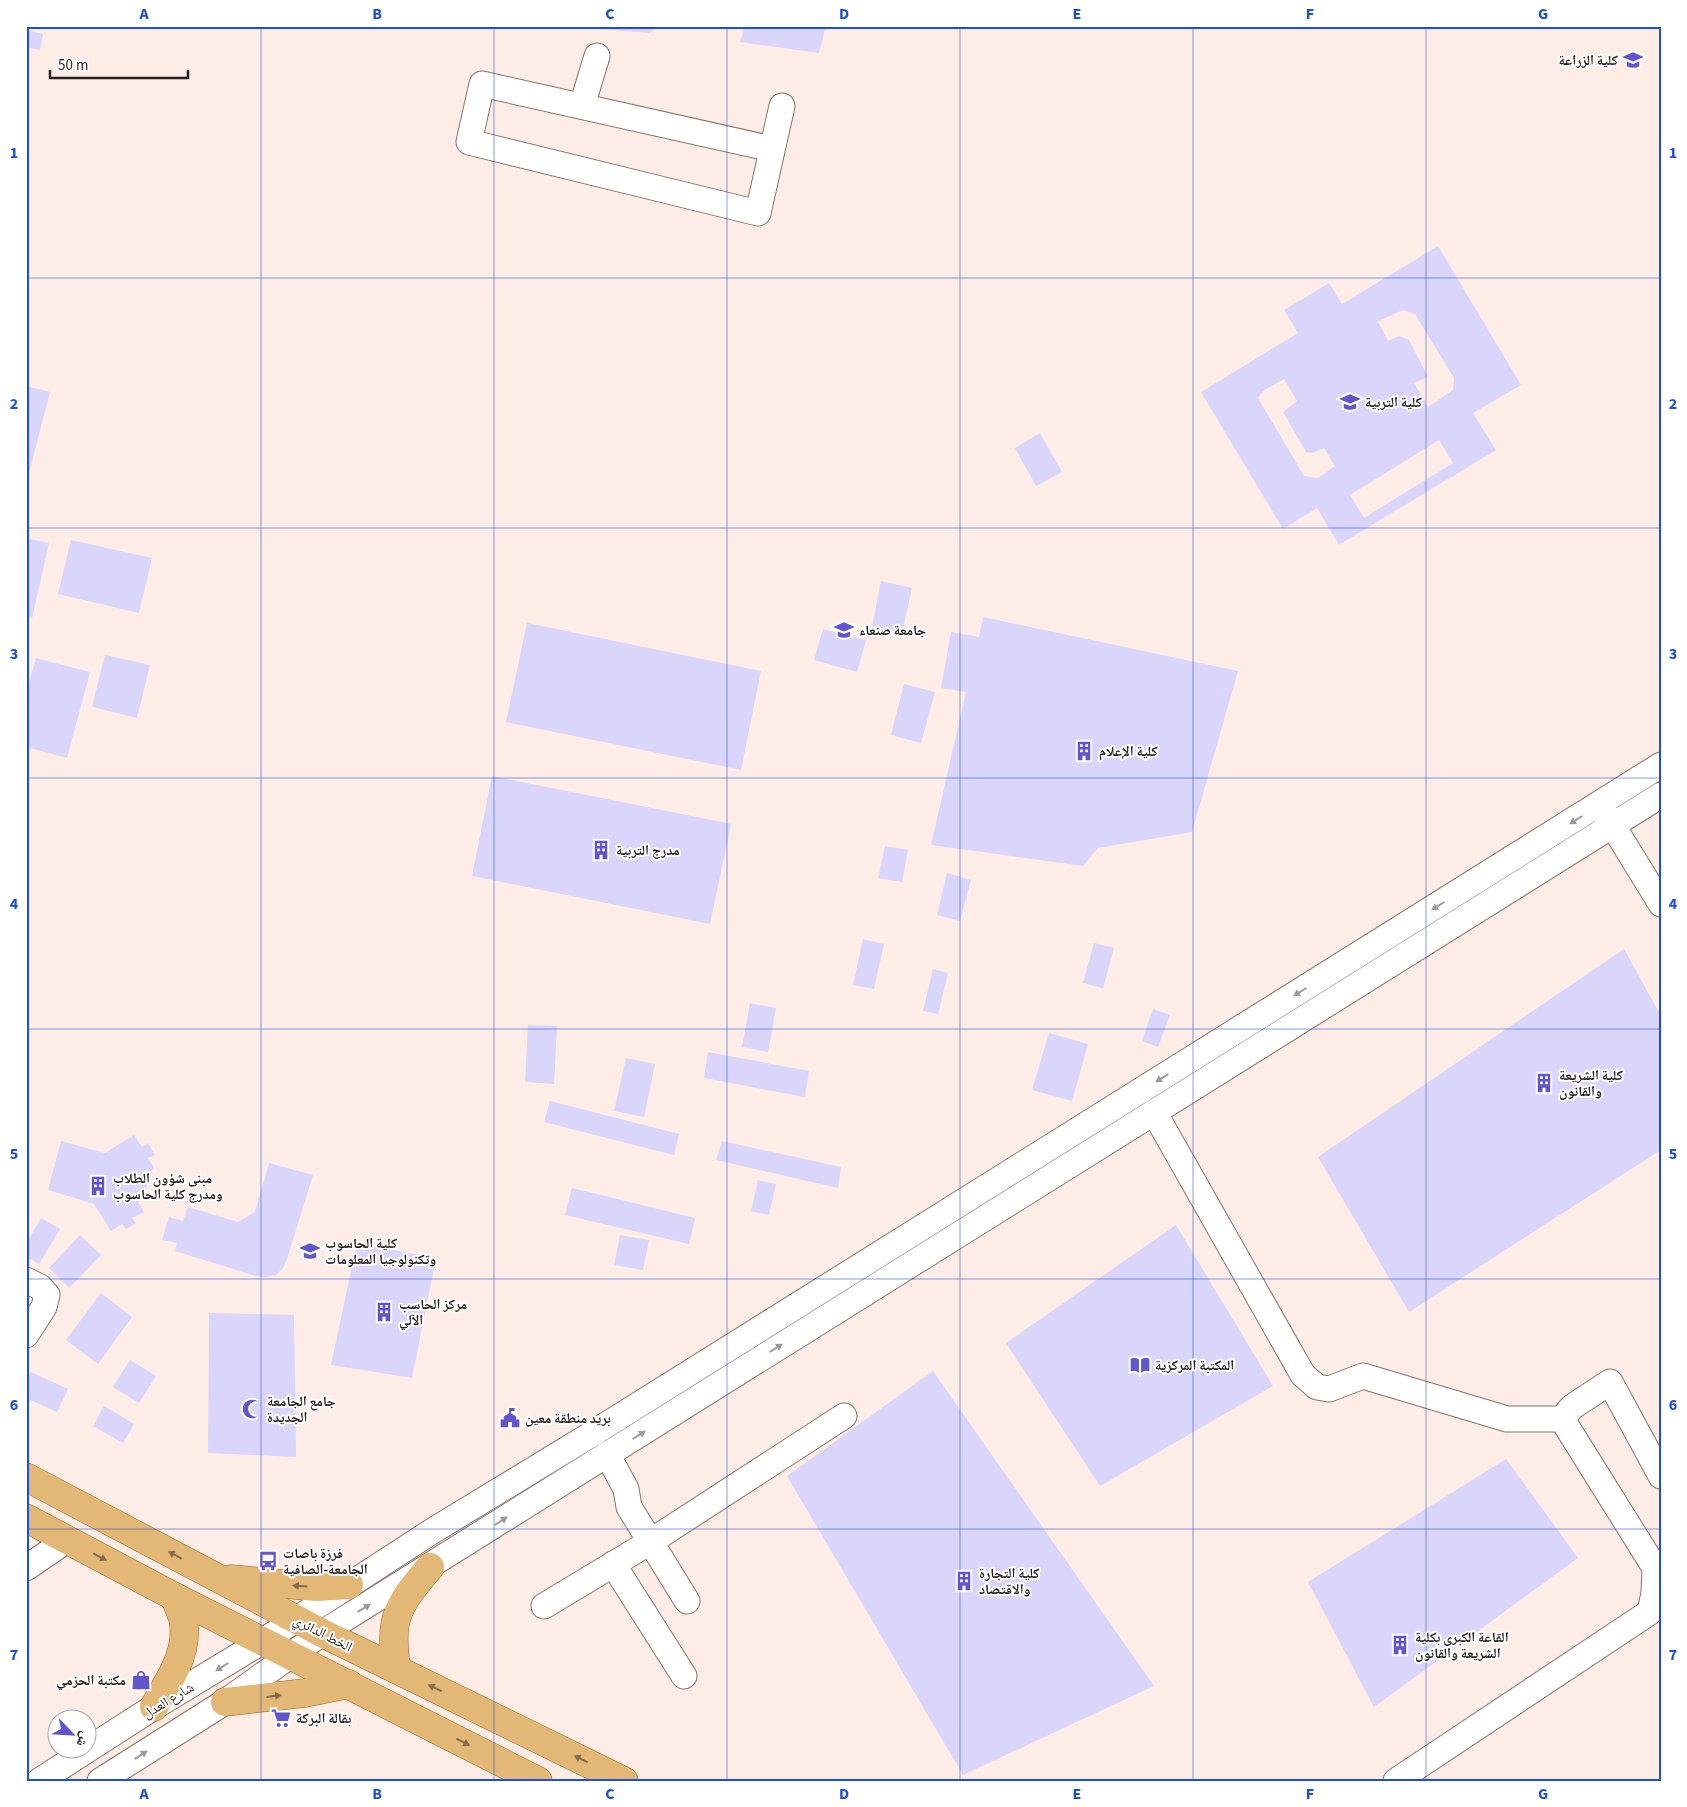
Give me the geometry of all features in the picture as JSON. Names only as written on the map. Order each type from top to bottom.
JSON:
[{"type":"main road","name":"الخط الدائري","points":[[26,1477],[322,1633],[624,1781]]},
{"type":"main road","points":[[26,1518],[175,1597],[349,1684],[524,1778]]},
{"type":"main road","points":[[396,1669],[394,1648],[395,1624],[402,1606],[430,1567]]},
{"type":"main road","points":[[218,1578],[317,1587],[349,1585]]},
{"type":"main road","points":[[154,1707],[176,1670],[184,1642],[183,1619],[175,1597]]},
{"type":"main road","points":[[225,1702],[305,1693],[349,1684]]},
{"type":"street","points":[[582,106],[597,56]]},
{"type":"street","points":[[772,149],[482,84],[469,142],[758,213],[782,106]]},
{"type":"street","name":"شارع العدل","points":[[39,1781],[154,1707],[263,1641],[434,1530],[588,1437],[1661,765]]},
{"type":"street","points":[[100,1781],[225,1702],[322,1633],[1661,795]]},
{"type":"street","points":[[1600,804],[1661,904]]},
{"type":"street","points":[[1154,1112],[1303,1375],[1317,1387],[1329,1389],[1363,1376],[1507,1419],[1562,1418],[1572,1407],[1610,1382],[1661,1476]]},
{"type":"street","points":[[26,1280],[40,1286],[47,1295],[44,1307],[26,1335]]},
{"type":"street","points":[[544,1606],[650,1542],[844,1416]]},
{"type":"street","points":[[1396,1781],[1650,1612],[1658,1570],[1562,1418]]},
{"type":"street","points":[[588,1437],[601,1458],[615,1496],[629,1507],[687,1601]]},
{"type":"street","points":[[26,1568],[67,1540]]},
{"type":"street","points":[[613,1564],[684,1676]]},
{"type":"building","points":[[602,26],[660,26],[649,33],[601,29]]},
{"type":"building","points":[[745,26],[826,26],[819,53],[740,42]]},
{"type":"building","points":[[26,30],[43,34],[40,50],[26,47]]},
{"type":"building","name":"كلية التربية","points":[[1438,246],[1521,385],[1473,413],[1496,450],[1339,545],[1317,508],[1283,529],[1201,392],[1298,333],[1284,310],[1329,283],[1342,304]],"holes":[[[1403,310],[1415,314],[1454,378],[1453,390],[1428,407],[1414,383],[1428,377],[1409,340],[1399,336],[1388,341],[1378,321]],[[1284,379],[1297,401],[1283,412],[1306,452],[1313,453],[1324,448],[1335,466],[1318,478],[1304,476],[1258,398],[1263,391]],[[1439,440],[1453,463],[1364,518],[1350,495]]]},
{"type":"building","points":[[26,386],[50,392],[27,481],[26,481]]},
{"type":"building","points":[[1040,433],[1062,472],[1036,486],[1015,448]]},
{"type":"building","points":[[26,538],[49,543],[32,618],[26,617]]},
{"type":"building","points":[[71,540],[152,558],[139,613],[58,594]]},
{"type":"building","points":[[881,581],[912,588],[902,633],[872,626]]},
{"type":"building","name":"كلية الإعلام","points":[[983,617],[1238,671],[1192,832],[1098,848],[1083,866],[931,845],[966,692],[941,688],[951,632],[979,637]]},
{"type":"building","points":[[527,623],[761,671],[741,770],[506,722]]},
{"type":"building","points":[[823,629],[866,640],[857,672],[814,660]]},
{"type":"building","points":[[105,655],[150,665],[137,718],[92,707]]},
{"type":"building","points":[[36,658],[90,672],[67,758],[26,747],[26,694]]},
{"type":"building","points":[[904,684],[935,692],[921,743],[891,735]]},
{"type":"building","name":"مدرج التربية","points":[[492,776],[731,824],[710,924],[472,876]]},
{"type":"building","points":[[885,846],[908,850],[902,882],[878,878]]},
{"type":"building","points":[[947,873],[971,880],[960,921],[937,915]]},
{"type":"building","points":[[863,939],[884,944],[874,989],[853,985]]},
{"type":"building","points":[[1094,943],[1114,948],[1103,988],[1083,983]]},
{"type":"building","name":"كلية الشريعة والقانون","points":[[1624,949],[1661,1016],[1661,1150],[1409,1312],[1318,1157]]},
{"type":"building","points":[[933,969],[948,973],[938,1014],[923,1011]]},
{"type":"building","points":[[750,1003],[776,1008],[768,1052],[742,1047]]},
{"type":"building","points":[[1153,1009],[1170,1015],[1158,1047],[1142,1041]]},
{"type":"building","points":[[528,1025],[557,1026],[554,1084],[525,1082]]},
{"type":"building","points":[[1049,1033],[1088,1044],[1072,1101],[1032,1090]]},
{"type":"building","points":[[708,1052],[809,1071],[805,1097],[704,1078]]},
{"type":"building","points":[[626,1058],[655,1064],[644,1117],[614,1111]]},
{"type":"building","points":[[550,1101],[679,1134],[674,1155],[544,1122]]},
{"type":"building","name":"مبنى شؤون الطلاب ومدرج كلية الحاسوب","points":[[134,1135],[142,1147],[148,1143],[155,1155],[148,1158],[154,1168],[146,1174],[144,1180],[148,1182],[143,1198],[139,1197],[138,1202],[144,1212],[132,1218],[136,1223],[126,1229],[122,1224],[111,1231],[94,1204],[48,1190],[61,1141],[105,1153]]},
{"type":"building","points":[[722,1141],[841,1167],[838,1188],[716,1160]]},
{"type":"building","name":"كلية الحاسوب وتكنولوجيا المعلومات","points":[[269,1163],[313,1175],[287,1259],[283,1268],[276,1275],[256,1276],[175,1251],[177,1243],[162,1240],[169,1217],[183,1221],[188,1207],[238,1222],[255,1212]]},
{"type":"building","points":[[758,1180],[776,1184],[769,1215],[751,1211]]},
{"type":"building","points":[[572,1188],[695,1218],[689,1244],[565,1215]]},
{"type":"building","points":[[41,1218],[60,1229],[39,1264],[26,1257],[26,1244]]},
{"type":"building","name":"المكتبة المركزية","points":[[1176,1225],[1273,1386],[1100,1486],[1006,1343]]},
{"type":"building","points":[[80,1235],[101,1255],[69,1288],[49,1268]]},
{"type":"building","points":[[620,1235],[649,1240],[643,1270],[614,1265]]},
{"type":"building","name":"مركز الحاسب الآلي","points":[[357,1243],[436,1258],[412,1378],[331,1365]]},
{"type":"building","points":[[101,1293],[132,1317],[98,1364],[66,1340]]},
{"type":"building","name":"جامع الجامعة الجديدة","points":[[209,1313],[294,1315],[296,1457],[208,1453]]},
{"type":"building","points":[[130,1360],[156,1376],[139,1403],[113,1387]]},
{"type":"building","name":"كلية التجارة والاقتصاد","points":[[933,1371],[1154,1686],[963,1775],[787,1476]]},
{"type":"building","points":[[31,1372],[68,1389],[57,1412],[26,1398],[26,1383]]},
{"type":"building","points":[[104,1406],[134,1424],[123,1443],[93,1426]]},
{"type":"building","name":"القاعة الكبرى بكلية الشريعة والقانون","points":[[1506,1459],[1578,1558],[1374,1707],[1308,1582]]},
{"type":"place","name":"كلية الزراعة","points":[[1633,60]]},
{"type":"place","name":"كلية التربية","points":[[1350,402]]},
{"type":"place","name":"جامعة صنعاء","points":[[844,630]]},
{"type":"place","name":"كلية الإعلام","points":[[1084,751]]},
{"type":"place","name":"مدرج التربية","points":[[601,850]]},
{"type":"place","name":"كلية الشريعة والقانون","points":[[1544,1083]]},
{"type":"place","name":"مبنى شؤون الطلاب ومدرج كلية الحاسوب","points":[[98,1186]]},
{"type":"place","name":"كلية الحاسوب وتكنولوجيا المعلومات","points":[[310,1251]]},
{"type":"place","name":"مركز الحاسب الآلي","points":[[384,1312]]},
{"type":"place","name":"المكتبة المركزية","points":[[1140,1365]]},
{"type":"place","name":"جامع الجامعة الجديدة","points":[[252,1409]]},
{"type":"place","name":"بريد منطقة معين","points":[[510,1418]]},
{"type":"place","name":"فرزة باصات الجامعة-الصافية","points":[[268,1561]]},
{"type":"place","name":"كلية التجارة والاقتصاد","points":[[964,1581]]},
{"type":"place","name":"القاعة الكبرى بكلية الشريعة والقانون","points":[[1400,1645]]},
{"type":"place","name":"مكتبة الحزمي","points":[[141,1680]]},
{"type":"place","name":"بقالة البركة","points":[[281,1718]]}]
